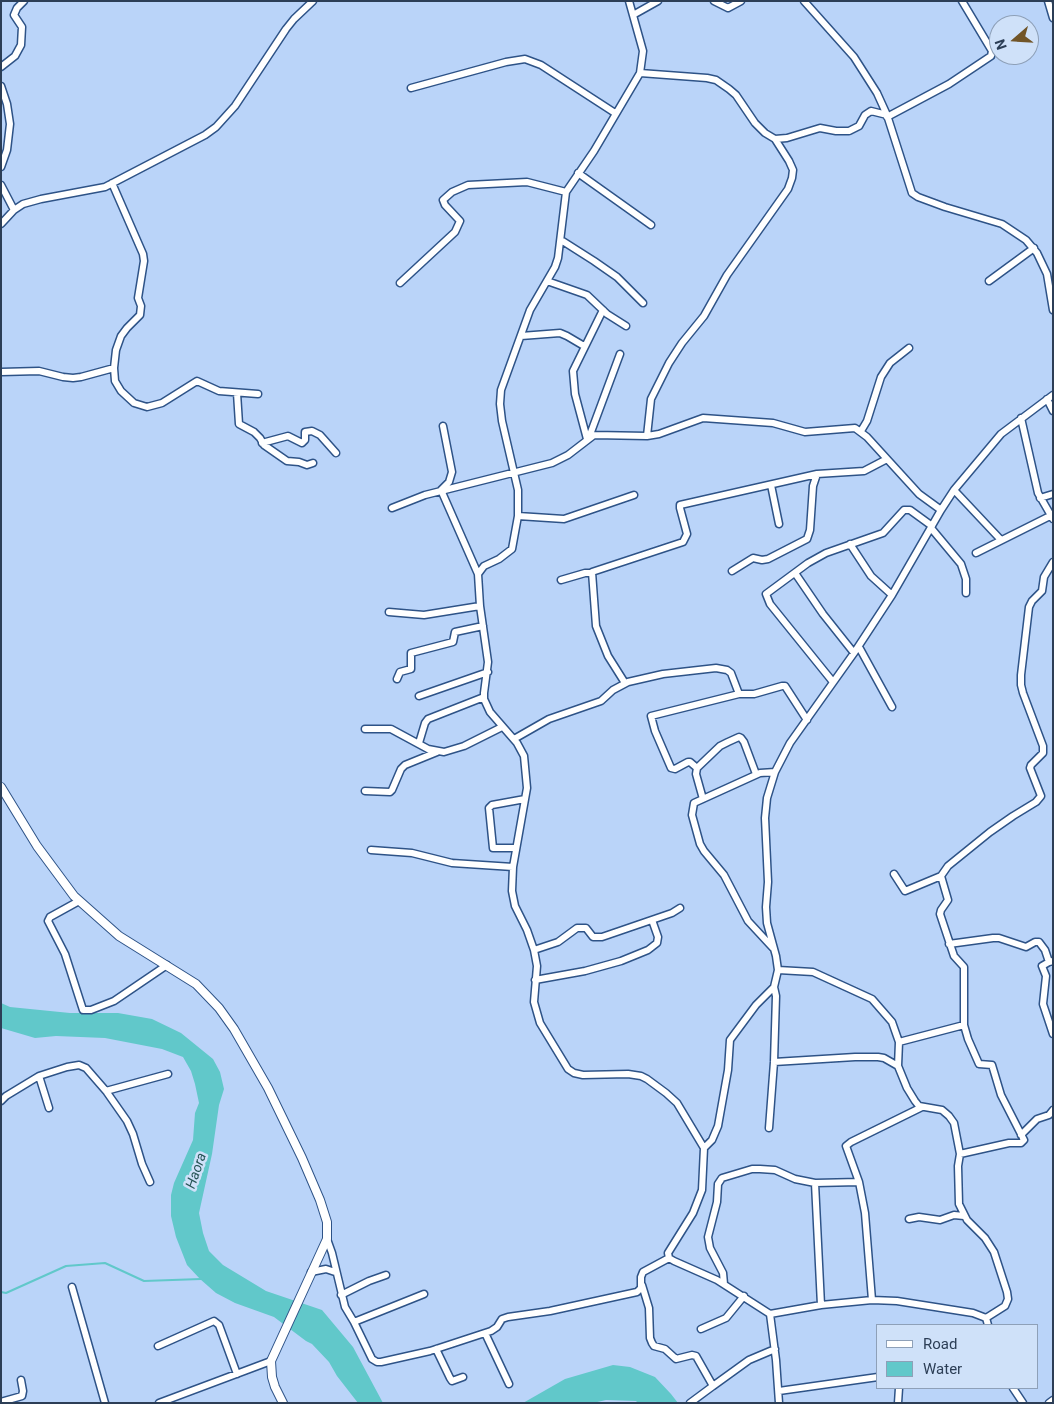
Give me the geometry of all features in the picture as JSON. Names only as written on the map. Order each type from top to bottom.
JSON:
[{"type":"street","points":[[1,67],[15,56],[21,45],[22,27],[14,15],[17,8],[24,1]]},
{"type":"street","points":[[1,224],[14,210],[32,201],[98,188],[112,183],[205,135],[226,117],[246,91],[294,19],[313,1]]},
{"type":"street","points":[[629,1],[643,51],[640,73],[594,151],[566,192],[558,258],[530,310],[503,383],[500,397],[502,421],[518,490],[518,516],[512,549],[499,559],[484,566],[478,574],[477,580],[488,654],[488,672],[484,697],[490,712],[514,739],[524,756],[526,772],[525,798],[512,867],[512,891],[515,906],[527,930],[534,950],[537,966],[534,1002],[540,1023],[568,1069],[574,1073],[583,1075],[628,1074],[647,1079],[666,1093],[677,1103],[704,1148],[704,1175],[698,1202],[673,1243],[668,1253],[669,1258]]},
{"type":"street","points":[[633,15],[658,1]]},
{"type":"street","points":[[714,1],[728,8],[741,1]]},
{"type":"street","points":[[804,1],[863,69],[877,93],[887,116],[906,181],[912,193],[945,207],[1002,224],[1026,240],[1034,248],[1047,274],[1053,310]]},
{"type":"street","points":[[775,139],[787,138],[820,128],[849,131],[859,126],[865,114],[871,111],[887,116],[949,84],[988,59],[992,54],[962,1]]},
{"type":"street","points":[[1048,1],[1053,18]]},
{"type":"street","points":[[411,88],[506,62],[525,59],[541,65],[615,113]]},
{"type":"street","points":[[640,73],[716,80],[736,95],[755,124],[764,133],[775,139],[790,161],[793,170],[788,189],[727,275],[704,316],[682,343],[669,363],[651,399],[647,436]]},
{"type":"street","points":[[1,86],[7,104],[10,124],[8,150],[1,167]]},
{"type":"street","points":[[578,173],[652,225]]},
{"type":"street","points":[[400,283],[455,232],[460,221],[445,205],[443,200],[452,192],[468,185],[527,182],[566,192]]},
{"type":"street","points":[[112,183],[143,254],[144,261],[138,298],[141,306],[140,315],[121,336],[116,350],[114,368],[116,381],[121,391],[134,404],[147,407],[162,403],[197,381],[218,391],[258,394]]},
{"type":"street","points":[[1,185],[14,210]]},
{"type":"street","points":[[561,240],[617,277],[643,303]]},
{"type":"street","points":[[990,281],[1034,248]]},
{"type":"street","points":[[546,281],[587,295],[603,310],[626,326]]},
{"type":"street","points":[[589,438],[575,394],[573,372],[603,310]]},
{"type":"street","points":[[521,336],[560,333],[584,346]]},
{"type":"street","points":[[861,431],[867,421],[881,377],[890,363],[909,348]]},
{"type":"street","points":[[589,438],[620,354]]},
{"type":"street","points":[[1,372],[38,372],[73,378],[114,368]]},
{"type":"street","points":[[237,392],[239,424],[254,432],[262,443],[288,461],[301,462],[307,465],[313,463]]},
{"type":"street","points":[[769,1128],[774,1062],[776,996],[774,988],[778,970],[767,923],[768,875],[765,818],[767,798],[775,772],[790,743],[859,647],[954,490],[1001,434],[1053,395]]},
{"type":"street","points":[[1047,399],[1053,411]]},
{"type":"street","points":[[392,508],[441,490],[515,473],[561,459],[589,438],[598,434],[647,436],[659,434],[703,418],[773,423],[806,432],[855,428],[861,431],[919,494],[941,510]]},
{"type":"street","points":[[976,552],[1052,518],[1040,498],[1021,418]]},
{"type":"street","points":[[441,490],[449,482],[452,472],[443,426]]},
{"type":"street","points":[[262,443],[288,436],[302,443],[305,440],[305,432],[312,431],[320,435],[336,453]]},
{"type":"street","points":[[561,580],[592,573],[683,542],[687,534],[680,506],[817,474],[864,470],[887,460]]},
{"type":"street","points":[[732,571],[753,558],[768,559],[807,539],[810,530],[813,486],[817,474]]},
{"type":"street","points":[[771,485],[780,524]]},
{"type":"street","points":[[441,490],[478,574]]},
{"type":"street","points":[[954,490],[1001,540]]},
{"type":"street","points":[[1040,498],[1053,494]]},
{"type":"street","points":[[518,516],[564,519],[634,495]]},
{"type":"street","points":[[834,682],[766,596],[795,572],[826,553],[883,533],[904,510],[910,510],[931,527],[961,564],[966,579],[966,593]]},
{"type":"street","points":[[850,544],[871,576],[892,595]]},
{"type":"street","points":[[894,874],[905,891],[941,876],[948,866],[990,832],[1036,802],[1041,796],[1030,768],[1043,753],[1042,746],[1023,692],[1021,675],[1029,607],[1042,591],[1044,577],[1053,562]]},
{"type":"street","points":[[795,572],[823,614],[854,654]]},
{"type":"street","points":[[592,573],[596,626],[608,656],[625,683]]},
{"type":"street","points":[[389,612],[424,615],[480,606]]},
{"type":"street","points":[[397,679],[400,672],[411,668],[411,653],[453,642],[455,632],[483,626]]},
{"type":"street","points":[[859,647],[892,707]]},
{"type":"street","points":[[514,739],[549,719],[601,700],[625,683],[669,673],[723,669],[731,673],[739,694]]},
{"type":"street","points":[[418,696],[488,672]]},
{"type":"street","points":[[697,768],[688,762],[676,769],[671,768],[655,731],[651,716],[739,694],[754,694],[785,686],[807,720]]},
{"type":"street","points":[[419,743],[424,723],[428,719],[484,697]]},
{"type":"street","points":[[365,791],[390,792],[404,765],[438,752],[459,748],[502,727]]},
{"type":"street","points":[[365,729],[387,728],[428,749],[438,752]]},
{"type":"street","points":[[703,799],[696,774],[697,768],[720,746],[738,737],[744,742],[756,774]]},
{"type":"street","points":[[774,949],[748,921],[724,875],[700,844],[692,815],[694,803],[756,774],[775,772]]},
{"type":"street","points":[[1,787],[37,846],[62,881],[79,900],[119,936],[196,984],[209,996],[234,1029],[268,1088],[311,1179],[327,1222],[327,1238],[332,1253],[340,1295],[372,1359],[377,1362],[394,1360],[436,1349],[485,1333],[494,1329],[502,1319],[508,1317],[550,1311],[636,1292],[641,1288],[642,1284]]},
{"type":"street","points":[[516,848],[493,848],[489,808],[492,805],[525,798]]},
{"type":"street","points":[[371,850],[412,853],[452,863],[512,867]]},
{"type":"street","points":[[941,876],[948,900],[940,914],[954,956],[964,967],[964,1025],[968,1039],[979,1064],[992,1065],[1001,1095],[1024,1140],[1021,1143],[1009,1143],[960,1154]]},
{"type":"street","points":[[79,900],[50,917],[48,921],[65,954],[83,1010],[91,1010],[114,1001],[167,965]]},
{"type":"street","points":[[534,950],[558,942],[577,928],[586,928],[593,937],[602,937],[672,913],[680,908]]},
{"type":"street","points":[[535,980],[584,971],[621,961],[648,950],[657,943],[658,937],[652,920]]},
{"type":"street","points":[[950,944],[993,938],[999,938],[1026,947],[1039,942],[1051,962],[1044,963],[1042,966],[1046,976],[1044,1004],[1053,1034]]},
{"type":"street","points":[[778,970],[813,972],[872,999],[892,1022],[899,1042],[898,1066],[901,1076],[915,1101],[922,1107],[942,1110],[954,1123],[960,1154],[958,1166],[959,1204],[964,1216],[994,1252],[1007,1292],[1008,1300],[1005,1306],[986,1318]]},
{"type":"street","points":[[704,1148],[712,1140],[718,1126],[728,1070],[730,1040],[756,1004],[774,988]]},
{"type":"street","points":[[899,1042],[964,1025]]},
{"type":"street","points":[[774,1062],[878,1057],[898,1066]]},
{"type":"street","points":[[1,1101],[39,1076],[67,1067],[82,1066],[90,1072],[127,1121],[134,1134],[142,1164],[150,1182]]},
{"type":"street","points":[[106,1092],[168,1074]]},
{"type":"street","points":[[39,1076],[49,1108]]},
{"type":"street","points":[[872,1300],[865,1213],[859,1182],[846,1149],[847,1144],[922,1107]]},
{"type":"street","points":[[1021,1135],[1037,1119],[1048,1115],[1053,1110]]},
{"type":"street","points":[[724,1284],[723,1273],[710,1248],[708,1237],[717,1202],[718,1184],[722,1178],[760,1168],[775,1170],[795,1179],[815,1183],[859,1182]]},
{"type":"street","points":[[815,1183],[821,1305]]},
{"type":"street","points":[[909,1219],[919,1217],[940,1220],[954,1215],[964,1216]]},
{"type":"street","points":[[283,1403],[272,1377],[272,1361],[327,1238]]},
{"type":"street","points":[[669,1258],[724,1284],[770,1314],[821,1305],[872,1300],[917,1303],[973,1313],[986,1318]]},
{"type":"street","points":[[669,1258],[644,1272],[641,1277],[649,1308],[652,1344],[665,1349],[676,1359],[692,1355],[696,1356],[713,1386]]},
{"type":"street","points":[[310,1274],[326,1269],[336,1272]]},
{"type":"street","points":[[340,1295],[368,1280],[386,1275]]},
{"type":"street","points":[[72,1287],[105,1403]]},
{"type":"street","points":[[354,1322],[424,1294]]},
{"type":"street","points":[[700,1329],[726,1318],[744,1296]]},
{"type":"street","points":[[770,1314],[779,1391],[778,1403]]},
{"type":"street","points":[[986,1318],[988,1324]]},
{"type":"street","points":[[158,1346],[214,1322],[219,1325],[237,1374]]},
{"type":"street","points":[[485,1333],[509,1384]]},
{"type":"street","points":[[436,1349],[450,1378],[452,1380],[463,1377]]},
{"type":"street","points":[[690,1403],[749,1360],[775,1349]]},
{"type":"street","points":[[159,1403],[272,1361]]},
{"type":"street","points":[[779,1391],[876,1377]]},
{"type":"street","points":[[1,1402],[22,1396],[24,1391],[21,1380]]},
{"type":"street","points":[[898,1403],[899,1389]]},
{"type":"street","points":[[1013,1389],[1023,1403]]},
{"type":"street","points":[[1049,1403],[1053,1400]]},
{"type":"water","name":"Haora","points":[[1,1003],[10,1007],[70,1013],[118,1013],[152,1019],[181,1033],[213,1059],[220,1072],[224,1089],[219,1105],[212,1154],[199,1213],[209,1251],[223,1265],[266,1291],[322,1310],[353,1347],[383,1403],[358,1403],[337,1376],[329,1362],[312,1344],[274,1317],[235,1303],[216,1293],[187,1265],[176,1237],[171,1216],[171,1195],[174,1183],[193,1140],[195,1113],[199,1103],[191,1071],[183,1057],[162,1049],[105,1038],[56,1036],[35,1038],[1,1028]]},
{"type":"water","points":[[613,1365],[630,1367],[655,1377],[678,1403],[638,1403],[636,1401],[606,1400],[593,1403],[523,1403],[565,1379]]},
{"type":"waterway","points":[[1,1292],[6,1293],[66,1266],[105,1263],[144,1281],[201,1279]]}]
